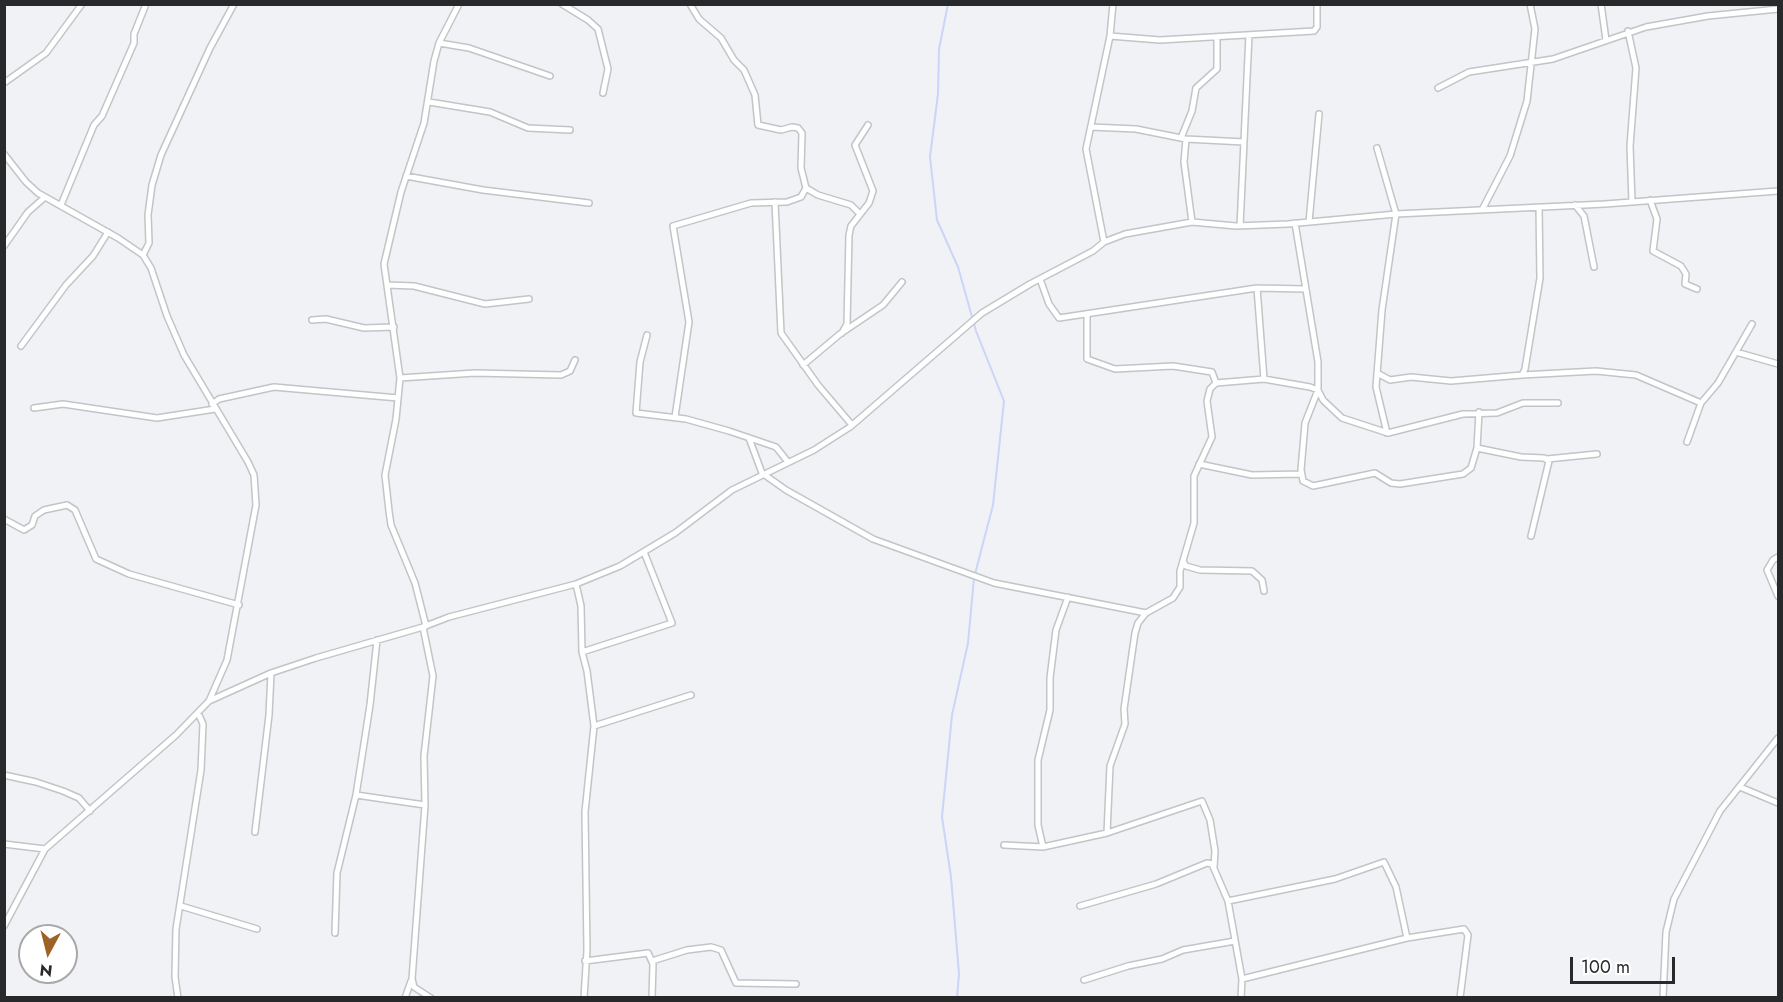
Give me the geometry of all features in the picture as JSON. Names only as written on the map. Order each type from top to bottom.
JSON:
[{"type":"street","points":[[4,83],[46,53],[82,4]]},
{"type":"street","points":[[61,205],[94,125],[102,116],[134,43],[134,34],[146,4]]},
{"type":"street","points":[[143,255],[149,243],[148,215],[152,185],[161,155],[210,48],[234,4]]},
{"type":"street","points":[[405,998],[412,980],[425,805],[423,756],[433,676],[416,583],[392,525],[389,511],[385,475],[400,378],[384,264],[406,176],[429,102],[434,61],[439,43],[459,4]]},
{"type":"street","points":[[562,4],[598,29],[608,69],[603,93]]},
{"type":"street","points":[[675,417],[689,322],[673,226],[751,203],[775,202],[801,197],[806,188],[801,168],[802,133],[798,128],[781,130],[758,125],[755,95],[744,70],[734,60],[721,38],[699,19],[690,4]]},
{"type":"street","points":[[1104,242],[1099,204],[1086,159],[1110,36],[1113,4]]},
{"type":"street","points":[[1110,36],[1160,40],[1314,31],[1317,27],[1317,4]]},
{"type":"street","points":[[1496,209],[1490,199],[1490,193],[1513,146],[1527,101],[1535,29],[1530,4]]},
{"type":"street","points":[[1601,4],[1606,40]]},
{"type":"street","points":[[1438,88],[1469,72],[1553,59],[1628,31],[1708,16],[1779,9]]},
{"type":"street","points":[[1628,31],[1636,68],[1630,146],[1632,202]]},
{"type":"street","points":[[1240,225],[1249,35]]},
{"type":"street","points":[[1192,222],[1184,162],[1184,139],[1196,88],[1217,69],[1217,38]]},
{"type":"street","points":[[439,43],[469,48],[550,76]]},
{"type":"street","points":[[429,102],[490,112],[528,128],[570,130]]},
{"type":"street","points":[[1309,222],[1319,114]]},
{"type":"street","points":[[843,333],[847,317],[849,235],[851,226],[869,203],[873,190],[855,145],[868,124]]},
{"type":"street","points":[[1091,127],[1136,129],[1184,139],[1244,142]]},
{"type":"street","points":[[1377,148],[1396,214],[1382,310],[1376,387],[1387,433]]},
{"type":"street","points":[[4,154],[26,182],[45,197],[108,232],[143,255],[151,268],[176,336],[254,475],[256,505],[227,660],[209,701],[90,811],[45,849],[6,918],[4,926]]},
{"type":"street","points":[[406,176],[483,190],[589,203]]},
{"type":"street","points":[[806,188],[818,195],[851,205],[860,214]]},
{"type":"street","points":[[209,701],[271,673],[424,627],[449,617],[576,584],[644,552],[675,533],[713,502],[762,473],[814,450],[852,425],[982,313],[1093,251],[1104,242],[1151,228],[1192,222],[1240,225],[1295,223],[1396,214],[1632,202],[1779,191]]},
{"type":"street","points":[[4,246],[28,212],[45,197]]},
{"type":"street","points":[[1482,210],[1490,199]]},
{"type":"street","points":[[1650,200],[1657,219],[1653,251],[1681,266],[1686,274],[1685,284],[1697,289]]},
{"type":"street","points":[[775,202],[781,333],[803,365],[852,425]]},
{"type":"street","points":[[1575,205],[1584,216],[1594,267]]},
{"type":"street","points":[[1522,375],[1525,369],[1540,278],[1539,207]]},
{"type":"street","points":[[1295,223],[1318,362],[1318,390],[1323,400],[1342,418],[1395,434],[1421,424],[1479,412],[1497,413],[1523,403],[1558,403]]},
{"type":"street","points":[[21,346],[66,285],[93,256],[108,232]]},
{"type":"street","points":[[1040,279],[1049,304],[1059,318],[1257,288],[1305,289]]},
{"type":"street","points":[[803,365],[883,305],[903,282]]},
{"type":"street","points":[[387,285],[414,286],[485,304],[529,299]]},
{"type":"street","points":[[1257,288],[1264,380]]},
{"type":"street","points":[[1087,315],[1087,359],[1115,369],[1173,366],[1212,372],[1216,383]]},
{"type":"street","points":[[312,320],[326,319],[364,328],[394,327]]},
{"type":"street","points":[[1687,442],[1701,404],[1718,383],[1752,324]]},
{"type":"street","points":[[647,335],[640,362],[636,413],[675,417],[749,438],[776,447],[788,462]]},
{"type":"street","points":[[1736,352],[1779,364]]},
{"type":"street","points":[[400,378],[465,373],[561,375],[570,370],[575,360]]},
{"type":"street","points":[[1377,373],[1390,380],[1411,377],[1451,381],[1596,371],[1636,375],[1701,404]]},
{"type":"street","points":[[1107,833],[1110,766],[1125,724],[1124,709],[1138,623],[1146,613],[1177,593],[1194,523],[1193,482],[1212,437],[1207,401],[1210,388],[1216,383],[1264,380],[1318,390]]},
{"type":"street","points":[[34,408],[63,404],[157,418],[214,406],[219,399],[274,387],[398,398]]},
{"type":"street","points":[[1318,390],[1307,411],[1301,474],[1303,481],[1313,486],[1375,473],[1395,484],[1468,471],[1473,464],[1477,448],[1479,412]]},
{"type":"street","points":[[749,438],[762,473],[786,490],[873,538],[994,583],[1146,613]]},
{"type":"street","points":[[1477,448],[1521,457],[1547,459],[1597,454]]},
{"type":"street","points":[[1531,536],[1549,465],[1547,459]]},
{"type":"street","points":[[1199,464],[1252,475],[1301,474]]},
{"type":"street","points":[[4,519],[24,530],[32,525],[35,516],[44,510],[67,505],[75,510],[96,559],[129,574],[238,605]]},
{"type":"street","points":[[582,652],[672,623],[644,552]]},
{"type":"street","points":[[1779,557],[1773,560],[1767,570],[1779,596]]},
{"type":"street","points":[[1183,561],[1186,566],[1200,570],[1252,571],[1262,580],[1264,591]]},
{"type":"street","points":[[576,584],[581,606],[582,652],[587,671],[594,726],[585,812],[584,998]]},
{"type":"street","points":[[1043,847],[1038,825],[1038,760],[1050,710],[1050,678],[1056,630],[1068,597]]},
{"type":"street","points":[[335,933],[337,873],[356,795],[377,640]]},
{"type":"street","points":[[255,832],[269,715],[271,673]]},
{"type":"street","points":[[594,726],[691,695]]},
{"type":"street","points":[[178,998],[175,977],[176,929],[181,906],[180,888],[202,759],[203,724],[198,713]]},
{"type":"street","points":[[1663,998],[1665,932],[1674,898],[1720,811],[1779,738]]},
{"type":"street","points":[[4,775],[63,791],[79,798],[90,811]]},
{"type":"street","points":[[1740,787],[1779,803]]},
{"type":"street","points":[[356,795],[425,805]]},
{"type":"street","points":[[1004,845],[1043,847],[1107,833],[1202,801],[1210,820],[1215,851],[1214,869]]},
{"type":"street","points":[[4,844],[45,849]]},
{"type":"street","points":[[1228,901],[1335,879],[1384,862],[1396,887],[1407,938]]},
{"type":"street","points":[[1080,906],[1156,884],[1207,863],[1214,869],[1228,901],[1242,979],[1241,998]]},
{"type":"street","points":[[181,906],[258,929]]},
{"type":"street","points":[[1242,979],[1407,938],[1464,928],[1468,935],[1460,998]]},
{"type":"street","points":[[1084,980],[1128,966],[1162,959],[1183,950],[1235,941]]},
{"type":"street","points":[[652,961],[687,950],[711,947],[722,950],[736,983],[796,984]]},
{"type":"street","points":[[585,961],[648,953],[652,961],[652,998]]},
{"type":"street","points":[[412,980],[414,987],[431,998]]},
{"type":"waterway","points":[[948,4],[939,49],[938,94],[930,157],[937,220],[958,267],[976,331],[1004,401],[993,505],[974,578],[968,643],[952,715],[942,817],[951,877],[959,974],[957,998]]}]
